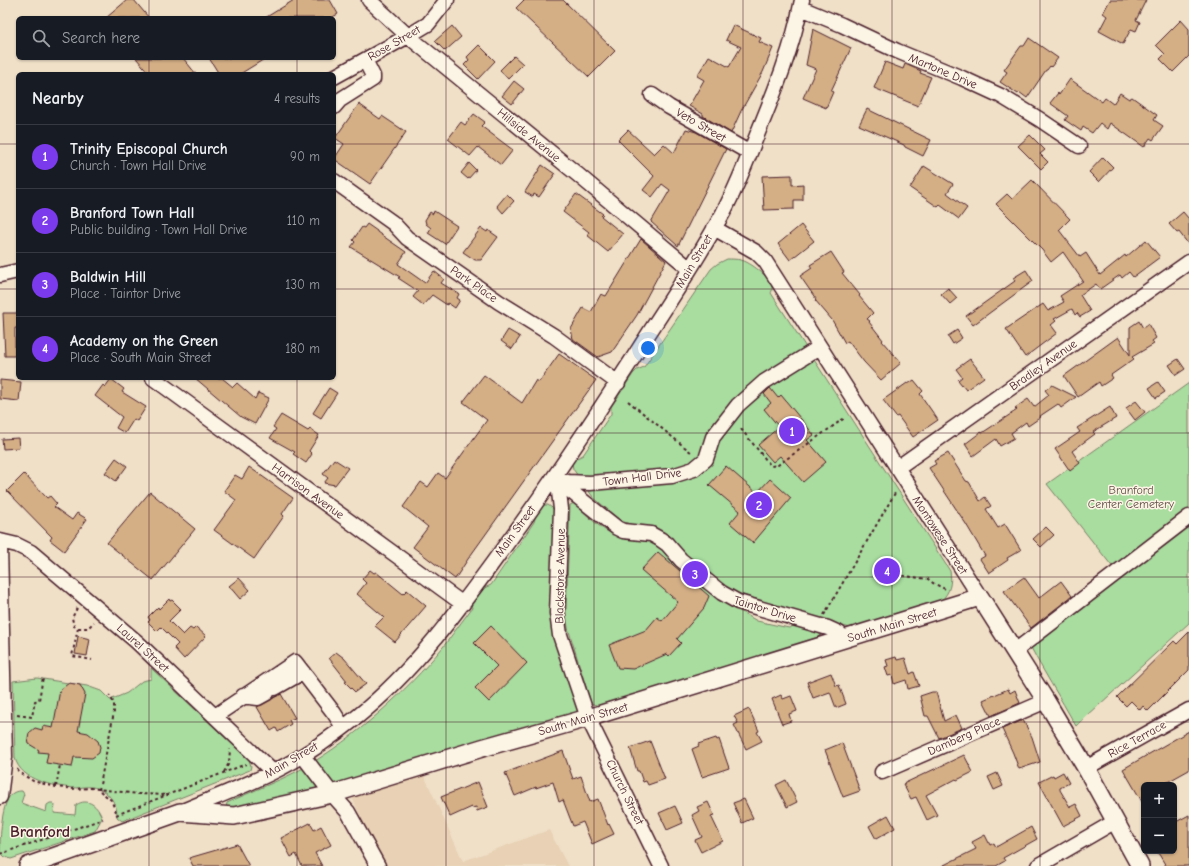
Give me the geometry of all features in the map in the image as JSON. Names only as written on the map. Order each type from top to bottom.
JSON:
[{"type":"main road","name":"South Main Street","points":[[180,812],[234,816],[332,794],[482,748],[588,718],[980,597]]},
{"type":"main road","name":"Montowese Street","points":[[980,597],[1046,701],[1086,768],[1114,822],[1140,866]]},
{"type":"main road","name":"Main Street","points":[[28,866],[57,861],[180,812]]},
{"type":"street","name":"Hillside Avenue","points":[[369,0],[408,36],[690,269]]},
{"type":"street","name":"Rose Street","points":[[336,76],[428,24],[447,0]]},
{"type":"street","name":"Martone Drive","points":[[802,4],[897,51],[1001,96],[1040,119],[1078,146]]},
{"type":"street","name":"Main Street","points":[[180,812],[273,772],[303,756],[356,718],[395,684],[428,648],[463,604],[554,478],[618,382],[690,269],[714,228],[724,210],[750,153],[783,71],[802,4]]},
{"type":"street","points":[[336,105],[340,100],[373,79],[365,60]]},
{"type":"street","name":"Veto Street","points":[[652,95],[669,107],[750,153]]},
{"type":"street","name":"Park Place","points":[[336,182],[393,223],[407,238],[499,302],[554,336],[618,382]]},
{"type":"street","name":"Montowese Street","points":[[714,228],[756,252],[762,258],[980,597]]},
{"type":"street","name":"Bradley Avenue","points":[[897,468],[1189,262]]},
{"type":"street","points":[[0,275],[16,271]]},
{"type":"street","name":"Town Hall Drive","points":[[554,478],[568,482],[590,483],[672,476],[694,469],[706,459],[713,437],[738,405],[764,382],[820,347]]},
{"type":"street","name":"Harrison Avenue","points":[[156,380],[463,604]]},
{"type":"street","name":"Taintor Drive","points":[[554,478],[616,528],[623,531],[651,534],[660,539],[667,544],[681,560],[726,596],[738,602],[828,628],[840,633],[845,639]]},
{"type":"street","name":"Blackstone Avenue","points":[[554,478],[559,492],[561,509],[558,624],[560,635],[588,718]]},
{"type":"street","points":[[1015,651],[1189,517]]},
{"type":"street","name":"Laurel Street","points":[[0,541],[17,545],[31,552],[131,636],[273,772]]},
{"type":"street","points":[[0,547],[6,757],[0,797]]},
{"type":"street","points":[[215,716],[294,662],[334,713],[343,727]]},
{"type":"street","points":[[243,696],[258,698],[302,672]]},
{"type":"street","name":"Damberg Place","points":[[882,772],[1046,701]]},
{"type":"street","name":"Rice Terrace","points":[[1086,768],[1189,710]]},
{"type":"street","name":"Church Street","points":[[588,718],[661,866]]},
{"type":"street","points":[[303,756],[348,812],[378,866]]},
{"type":"street","points":[[1038,866],[1114,822]]},
{"type":"path","points":[[628,401],[695,456]]},
{"type":"path","points":[[741,429],[771,466],[778,465],[846,417]]},
{"type":"path","points":[[822,619],[895,493]]},
{"type":"path","points":[[897,575],[928,579],[945,589]]},
{"type":"path","points":[[77,608],[72,618],[74,626],[78,628],[88,628],[94,622]]},
{"type":"path","points":[[78,628],[72,656],[92,660]]},
{"type":"path","points":[[12,714],[32,717],[36,701],[39,700],[43,677]]},
{"type":"path","points":[[99,790],[114,712],[114,703],[109,695]]},
{"type":"path","points":[[224,773],[229,763],[230,748]]},
{"type":"path","points":[[99,790],[106,794],[111,800],[116,815],[247,764]]},
{"type":"path","points":[[56,787],[60,765]]},
{"type":"path","points":[[19,772],[33,780],[56,787],[75,789],[90,788],[138,794],[169,795]]},
{"type":"path","points":[[0,854],[103,819]]},
{"type":"shaded area","points":[[424,775],[463,861],[549,830],[568,866],[382,866],[352,797]]},
{"type":"green space","points":[[727,259],[745,261],[759,270],[768,279],[772,287],[771,293],[950,571],[950,587],[941,601],[854,629],[824,621],[731,591],[714,580],[684,553],[666,534],[621,521],[593,497],[573,469],[573,460],[583,455],[611,414],[611,407],[633,374],[637,370],[644,367],[711,269]]},
{"type":"green space","name":"Branford Center Cemetery","points":[[1189,383],[1189,623],[1076,726],[1027,640],[1115,570],[1047,484]]},
{"type":"green space","points":[[574,503],[597,524],[617,536],[657,542],[667,551],[666,554],[691,574],[714,596],[757,621],[789,628],[796,625],[819,633],[821,636],[820,639],[598,706],[591,703],[568,628],[566,612],[570,505]]},
{"type":"green space","points":[[544,505],[548,505],[555,510],[554,560],[578,710],[575,713],[334,784],[231,810],[226,808],[227,803],[296,772],[324,755],[361,728],[413,681],[443,647],[472,608],[471,604],[484,588],[491,585],[534,522],[537,511]]},
{"type":"green space","points":[[151,668],[249,760],[251,766],[250,770],[122,821],[117,817],[116,807],[107,794],[97,788],[74,788],[48,784],[31,777],[18,766],[15,758],[13,681],[37,678],[87,686],[101,691],[110,700],[127,693],[142,681],[151,679]]},
{"type":"green space","points":[[22,791],[24,794],[21,803],[46,812],[47,805],[53,803],[55,805],[54,813],[75,815],[76,805],[88,802],[98,810],[102,818],[95,831],[11,859],[0,853],[2,821],[9,797],[14,792]]},
{"type":"building","points":[[127,0],[134,0],[147,16],[108,16]]},
{"type":"building","points":[[294,0],[330,0],[338,14],[334,16],[268,16]]},
{"type":"building","points":[[524,0],[563,0],[615,51],[589,77],[516,8]]},
{"type":"building","points":[[1110,0],[1146,0],[1136,20],[1140,22],[1136,31],[1131,29],[1123,44],[1099,31],[1107,16],[1103,13]]},
{"type":"building","points":[[1181,20],[1189,29],[1189,56],[1173,72],[1160,59],[1165,54],[1156,45]]},
{"type":"building","points":[[733,25],[761,38],[759,42],[773,48],[763,72],[741,111],[731,133],[689,106],[704,80],[697,76],[709,56],[729,67],[741,47],[726,40]]},
{"type":"building","points":[[452,26],[461,37],[445,51],[435,41]]},
{"type":"building","points":[[813,29],[851,48],[831,91],[833,92],[826,108],[803,98],[816,69],[806,65]]},
{"type":"building","points":[[1029,38],[1058,58],[1051,67],[1050,66],[1046,70],[1027,98],[1000,82],[1007,72],[1004,70],[1021,46],[1024,46]]},
{"type":"building","points":[[479,45],[495,61],[478,79],[464,65],[469,60],[467,57]]},
{"type":"building","points":[[514,56],[523,64],[508,79],[500,70]]},
{"type":"building","points":[[138,60],[185,60],[194,72],[148,72]]},
{"type":"building","points":[[210,60],[263,60],[243,72],[218,72]]},
{"type":"building","points":[[885,62],[903,69],[905,64],[921,71],[920,73],[931,77],[918,106],[874,88]]},
{"type":"building","points":[[1070,79],[1102,102],[1105,98],[1113,104],[1120,93],[1129,99],[1132,97],[1157,115],[1154,120],[1163,126],[1153,140],[1150,138],[1144,147],[1110,123],[1107,129],[1100,123],[1092,133],[1083,127],[1081,131],[1065,120],[1068,116],[1050,103],[1058,93],[1059,95]]},
{"type":"building","points":[[514,81],[524,89],[512,104],[502,96]]},
{"type":"building","points":[[359,104],[380,119],[382,116],[406,132],[370,184],[336,160],[336,156],[344,144],[336,139]]},
{"type":"building","points":[[867,109],[931,140],[923,156],[905,147],[904,145],[859,125]]},
{"type":"building","points":[[474,114],[485,122],[481,126],[513,150],[501,165],[478,147],[470,156],[448,139],[461,122],[465,125]]},
{"type":"building","points":[[686,129],[696,132],[726,149],[678,246],[651,222],[670,190],[662,184],[652,197],[643,190],[654,176],[618,140],[628,130],[654,154],[664,144],[674,153]]},
{"type":"building","points":[[1030,135],[1045,150],[1040,154],[1048,162],[1041,169],[1018,146]]},
{"type":"building","points":[[1103,157],[1113,167],[1099,182],[1089,172]]},
{"type":"building","points":[[469,163],[476,170],[468,179],[461,173]]},
{"type":"building","points":[[542,165],[555,174],[539,197],[534,194],[533,197],[525,192]]},
{"type":"building","points":[[924,166],[953,184],[947,193],[967,208],[959,219],[940,205],[938,207],[910,188]]},
{"type":"building","points":[[792,175],[792,185],[803,184],[803,200],[794,200],[794,209],[764,210],[762,176]]},
{"type":"building","points":[[1032,180],[1070,219],[1059,230],[1080,257],[1086,253],[1100,275],[1125,255],[1126,257],[1146,240],[1160,257],[1133,277],[1129,272],[1122,278],[1120,275],[1100,289],[1096,284],[1080,295],[1090,311],[1080,317],[1077,313],[1075,315],[1072,309],[1054,319],[1056,321],[1051,325],[1057,333],[1025,357],[1006,329],[1043,304],[1048,311],[1064,302],[1060,296],[1083,281],[1063,252],[1051,262],[1042,250],[996,204],[1007,194],[1012,199]]},
{"type":"building","points":[[507,194],[514,201],[503,213],[497,206]]},
{"type":"building","points":[[576,194],[603,214],[601,216],[623,234],[608,252],[587,235],[589,232],[563,212]]},
{"type":"building","points":[[434,211],[457,226],[445,244],[428,233],[431,228],[426,224],[425,220],[430,212],[433,214]]},
{"type":"building","points":[[1183,212],[1189,219],[1189,245],[1179,232],[1177,233],[1169,224]]},
{"type":"building","points":[[367,224],[406,252],[398,264],[425,283],[434,271],[444,279],[441,283],[459,294],[457,298],[460,300],[455,308],[448,303],[447,305],[432,295],[423,305],[413,297],[418,291],[398,278],[400,277],[351,247],[355,242],[353,240],[362,227],[364,228]]},
{"type":"building","points":[[801,225],[814,241],[790,260],[778,244]]},
{"type":"building","points":[[481,228],[487,232],[488,230],[498,237],[481,260],[475,260],[463,252]]},
{"type":"building","points":[[641,239],[666,261],[637,315],[612,352],[598,357],[573,339],[571,329],[583,308],[591,312],[601,294],[606,296]]},
{"type":"building","points":[[831,252],[844,272],[842,273],[873,313],[867,319],[883,340],[882,341],[901,363],[881,380],[864,362],[848,341],[845,343],[832,320],[815,300],[816,299],[800,276],[812,268],[810,265]]},
{"type":"building","points":[[1026,270],[1033,281],[973,325],[966,316],[1015,281],[1013,278]]},
{"type":"building","points":[[948,288],[957,298],[950,304],[941,294]]},
{"type":"building","points":[[3,313],[16,313],[15,356],[5,356]]},
{"type":"building","points":[[1139,321],[1143,328],[1148,324],[1156,338],[1152,341],[1154,344],[1132,357],[1134,359],[1111,375],[1113,378],[1101,386],[1099,382],[1078,397],[1064,376],[1118,337],[1130,355],[1130,327]]},
{"type":"building","points":[[508,330],[520,337],[512,349],[501,341]]},
{"type":"building","points":[[957,330],[962,338],[953,344],[948,336]]},
{"type":"building","points":[[559,354],[596,380],[455,579],[413,547],[428,527],[403,507],[421,482],[428,487],[438,473],[445,478],[487,420],[463,402],[484,375],[522,403],[536,380],[539,382]]},
{"type":"building","points":[[970,359],[984,377],[966,390],[958,380],[962,377],[956,369]]},
{"type":"building","points":[[1178,359],[1185,369],[1176,375],[1169,365]]},
{"type":"building","points":[[0,380],[21,382],[19,401],[0,399]]},
{"type":"building","points":[[110,380],[112,380],[124,389],[122,392],[146,407],[137,421],[134,419],[125,433],[116,428],[122,417],[95,396],[103,385],[105,387]]},
{"type":"building","points":[[197,380],[224,380],[233,387],[237,383],[255,399],[258,393],[269,398],[255,424],[241,417]]},
{"type":"building","points":[[914,380],[923,391],[920,394],[938,420],[913,437],[898,416],[896,417],[883,400],[907,383],[908,384]]},
{"type":"building","points":[[1158,382],[1165,392],[1156,398],[1149,388]]},
{"type":"building","points":[[1052,385],[1076,397],[1061,408],[1058,404],[1028,426],[1026,422],[1011,433],[1014,438],[1000,446],[996,439],[973,456],[965,444],[981,432],[982,433],[1017,410],[1015,408],[1028,399],[1034,407],[1049,395],[1045,390]]},
{"type":"building","points":[[329,388],[337,393],[321,418],[313,413]]},
{"type":"building","points":[[770,388],[778,398],[781,395],[814,435],[807,440],[826,462],[803,482],[780,456],[773,462],[758,445],[779,427],[764,409],[771,403],[764,394]]},
{"type":"building","points":[[1136,401],[1145,412],[1135,420],[1126,408]]},
{"type":"building","points":[[1110,407],[1116,418],[1093,432],[1095,434],[1072,451],[1080,463],[1070,471],[1055,449],[1080,432],[1077,428]]},
{"type":"building","points":[[281,415],[308,431],[310,429],[319,435],[309,451],[312,454],[306,463],[293,454],[295,452],[270,438],[276,429],[273,427]]},
{"type":"building","points":[[18,438],[19,448],[3,449],[2,439]]},
{"type":"building","points":[[948,453],[966,481],[969,482],[980,501],[985,497],[991,506],[986,509],[998,528],[1005,524],[1021,550],[1007,558],[1008,560],[989,573],[980,559],[985,556],[929,468],[936,464],[934,461]]},
{"type":"building","points":[[116,458],[127,466],[116,481],[105,473]]},
{"type":"building","points":[[334,459],[348,468],[335,485],[324,483],[328,478],[323,474]]},
{"type":"building","points":[[726,466],[757,493],[770,479],[791,498],[753,543],[730,523],[740,511],[709,485]]},
{"type":"building","points":[[249,467],[293,498],[282,514],[284,516],[254,559],[214,530],[236,500],[224,491],[235,475],[242,479]]},
{"type":"building","points":[[24,474],[47,498],[50,496],[57,504],[54,507],[72,520],[77,513],[87,519],[64,551],[50,540],[52,537],[7,491]]},
{"type":"building","points":[[150,492],[195,529],[153,580],[107,543]]},
{"type":"building","points":[[1046,527],[1054,535],[1041,547],[1033,539]]},
{"type":"building","points":[[658,552],[709,596],[704,608],[677,639],[681,643],[669,656],[667,654],[633,669],[618,668],[609,645],[646,630],[657,617],[662,621],[678,602],[641,570]]},
{"type":"building","points":[[879,562],[899,569],[895,581],[875,574]]},
{"type":"building","points":[[370,570],[374,573],[376,572],[403,594],[407,590],[426,606],[395,642],[375,626],[384,617],[357,594],[366,583],[362,579]]},
{"type":"building","points":[[1024,577],[1039,598],[1061,581],[1072,596],[1031,628],[1004,591]]},
{"type":"building","points":[[239,578],[250,590],[240,599],[229,586]]},
{"type":"building","points":[[169,599],[181,609],[169,621],[183,635],[190,628],[193,630],[196,627],[206,636],[184,659],[174,648],[178,644],[161,627],[157,631],[148,622],[150,620],[148,617]]},
{"type":"building","points":[[491,626],[527,663],[489,702],[475,688],[497,666],[474,643]]},
{"type":"building","points":[[1189,632],[1189,670],[1148,711],[1143,706],[1140,710],[1131,701],[1126,706],[1117,697],[1174,641],[1177,644]]},
{"type":"building","points":[[78,636],[90,639],[87,656],[75,654]]},
{"type":"building","points":[[336,652],[344,658],[366,684],[355,692],[345,682],[347,681],[329,658]]},
{"type":"building","points":[[896,657],[897,660],[905,658],[910,674],[914,672],[919,686],[908,689],[906,680],[894,684],[892,675],[888,676],[885,667],[888,666],[886,660]]},
{"type":"building","points":[[831,673],[836,686],[839,685],[846,704],[836,708],[830,692],[813,698],[807,682]]},
{"type":"building","points":[[69,683],[80,685],[85,694],[78,731],[88,733],[98,741],[100,747],[99,753],[92,758],[74,757],[72,767],[46,763],[48,753],[38,752],[39,750],[29,744],[28,739],[29,733],[35,728],[42,730],[43,726],[53,728],[60,690]]},
{"type":"building","points":[[1008,689],[1010,693],[1015,690],[1020,703],[991,716],[983,700]]},
{"type":"building","points":[[936,692],[944,721],[956,715],[962,728],[939,738],[928,716],[925,716],[920,696]]},
{"type":"building","points":[[281,694],[295,718],[289,720],[291,724],[278,732],[276,728],[271,731],[257,707]]},
{"type":"building","points":[[781,695],[783,699],[791,696],[797,711],[789,714],[791,721],[782,724],[772,699]]},
{"type":"building","points":[[749,709],[759,731],[757,732],[762,741],[746,749],[734,725],[738,723],[734,716]]},
{"type":"building","points":[[1023,720],[1032,737],[1040,762],[1019,769],[1002,729]]},
{"type":"building","points":[[1189,731],[1189,770],[1167,782],[1141,782],[1141,800],[1123,769]]},
{"type":"building","points":[[716,738],[717,740],[719,739],[729,768],[702,777],[692,749],[699,746],[698,744]]},
{"type":"building","points":[[650,741],[665,779],[648,785],[646,781],[643,782],[639,771],[637,771],[630,748]]},
{"type":"building","points":[[842,743],[860,791],[843,797],[825,750]]},
{"type":"building","points":[[563,751],[573,779],[581,776],[590,802],[598,799],[608,825],[609,824],[614,834],[592,844],[583,822],[573,826],[563,800],[559,802],[553,782],[515,796],[505,773]]},
{"type":"building","points":[[964,755],[973,772],[926,795],[937,815],[927,820],[916,797],[911,799],[903,784]]},
{"type":"building","points":[[1063,772],[1069,783],[1060,788],[1060,790],[1070,807],[1076,804],[1082,816],[1063,826],[1039,782]]},
{"type":"building","points":[[997,773],[1003,786],[994,790],[988,777]]},
{"type":"building","points":[[786,780],[797,802],[787,807],[776,785]]},
{"type":"building","points":[[478,782],[488,807],[477,811],[476,807],[472,807],[450,817],[441,797]]},
{"type":"building","points":[[744,799],[753,818],[742,823],[733,803]]},
{"type":"building","points":[[708,802],[714,815],[711,816],[723,841],[701,852],[695,840],[702,837],[692,815],[699,811],[697,807]]},
{"type":"building","points":[[675,806],[683,823],[667,830],[659,813]]},
{"type":"building","points":[[888,815],[895,828],[876,839],[869,826]]},
{"type":"building","points":[[1189,815],[1189,866],[1166,866],[1159,854],[1177,854],[1177,821]]},
{"type":"building","points":[[310,823],[314,830],[321,826],[331,845],[315,853],[322,866],[302,866],[296,854],[291,857],[281,838]]},
{"type":"building","points":[[1031,827],[1037,839],[1003,858],[1005,861],[996,866],[942,866],[976,849],[972,842],[985,835],[990,845],[994,843],[996,847]]},
{"type":"building","points":[[237,844],[249,866],[193,866],[189,858]]},
{"type":"place","name":"Trinity Episcopal Church","points":[[792,431]]},
{"type":"place","name":"Branford Town Hall","points":[[759,505]]},
{"type":"place","name":"Academy on the Green","points":[[887,571]]},
{"type":"place","name":"Baldwin Hill","points":[[695,574]]},
{"type":"district","name":"Branford","points":[[40,831]]}]
